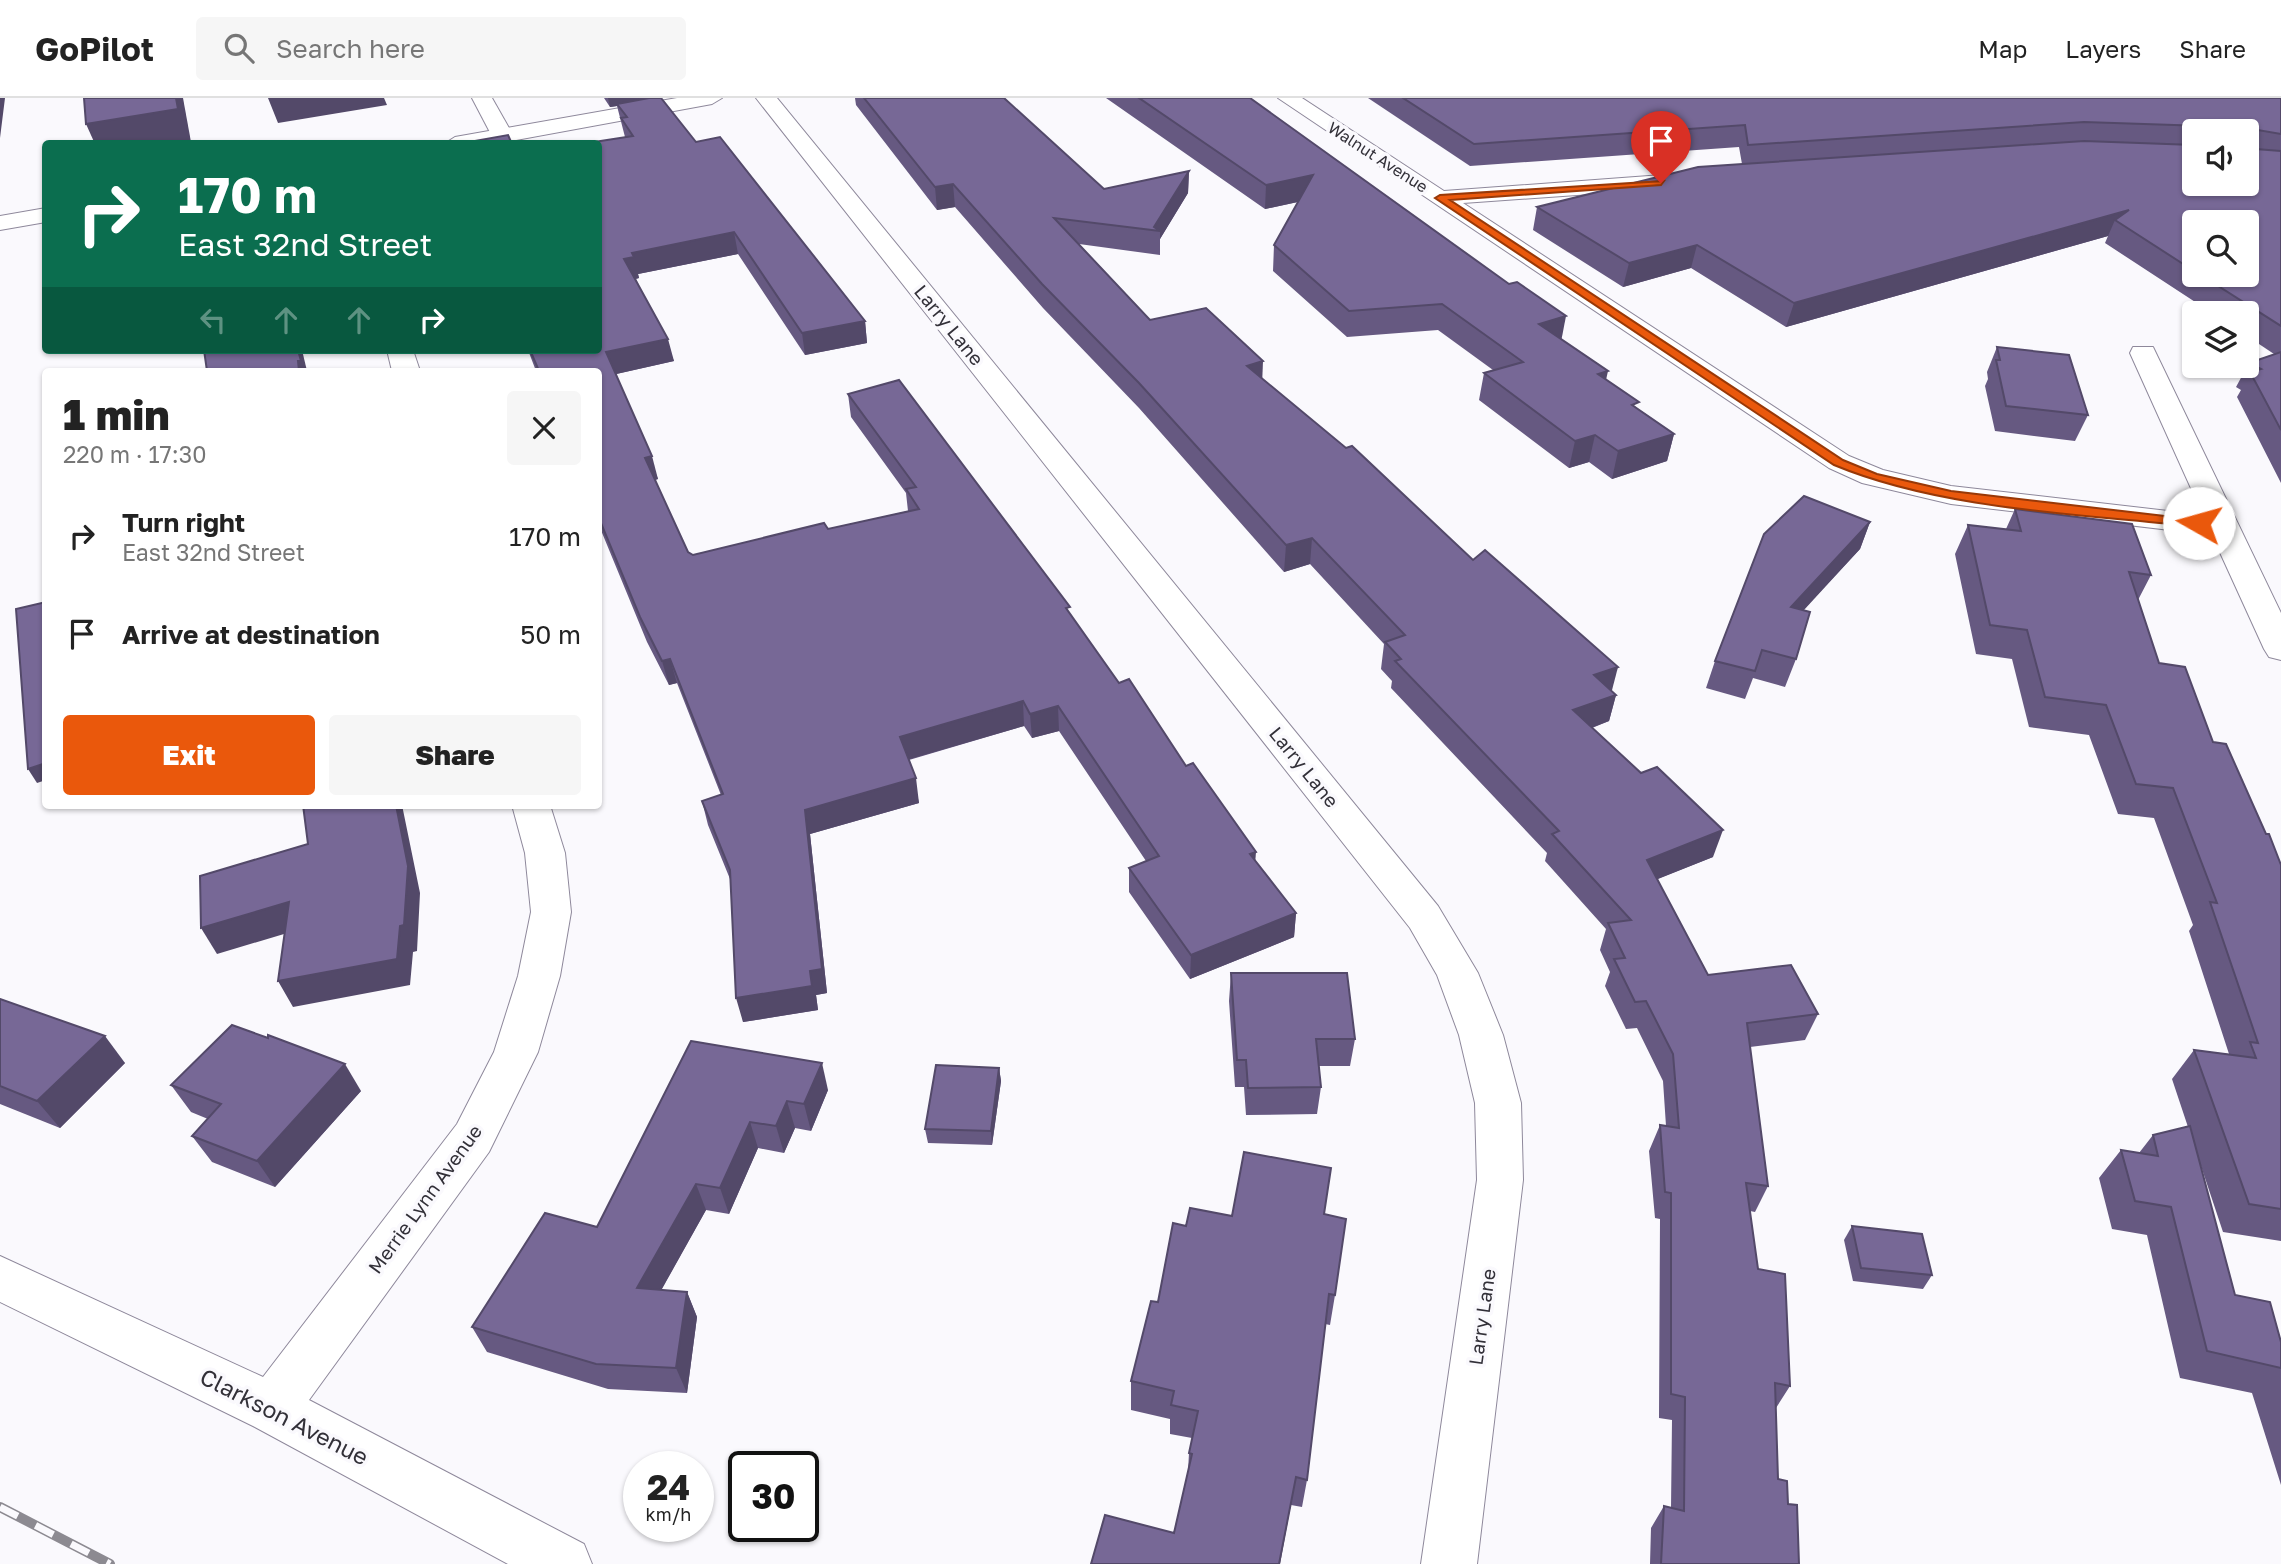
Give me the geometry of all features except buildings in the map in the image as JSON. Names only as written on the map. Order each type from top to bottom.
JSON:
[{"type":"street","points":[[482,98],[502,135]]},
{"type":"street","points":[[476,140],[712,98]]},
{"type":"street","name":"Larry Lane","points":[[766,98],[1424,917],[1457,972],[1481,1035],[1498,1103],[1500,1180],[1449,1564]]},
{"type":"street","name":"Walnut Avenue","points":[[1288,98],[1810,445],[1850,467],[1912,487],[1951,495],[2226,527]]},
{"type":"street","points":[[1440,198],[1702,180]]},
{"type":"street","points":[[0,223],[42,216]]},
{"type":"street","points":[[2143,353],[2281,649]]},
{"type":"street","name":"Merrie Lynn Avenue","points":[[272,1408],[472,1138],[516,1052],[539,976],[551,912],[545,853],[532,809]]},
{"type":"street","name":"Clarkson Avenue","points":[[0,1278],[272,1408],[564,1564]]},
{"type":"railway","points":[[0,1507],[110,1564]]},
{"type":"route","points":[[1661,183],[1440,198],[1810,445],[1873,477],[1951,495],[2199,523]]}]
